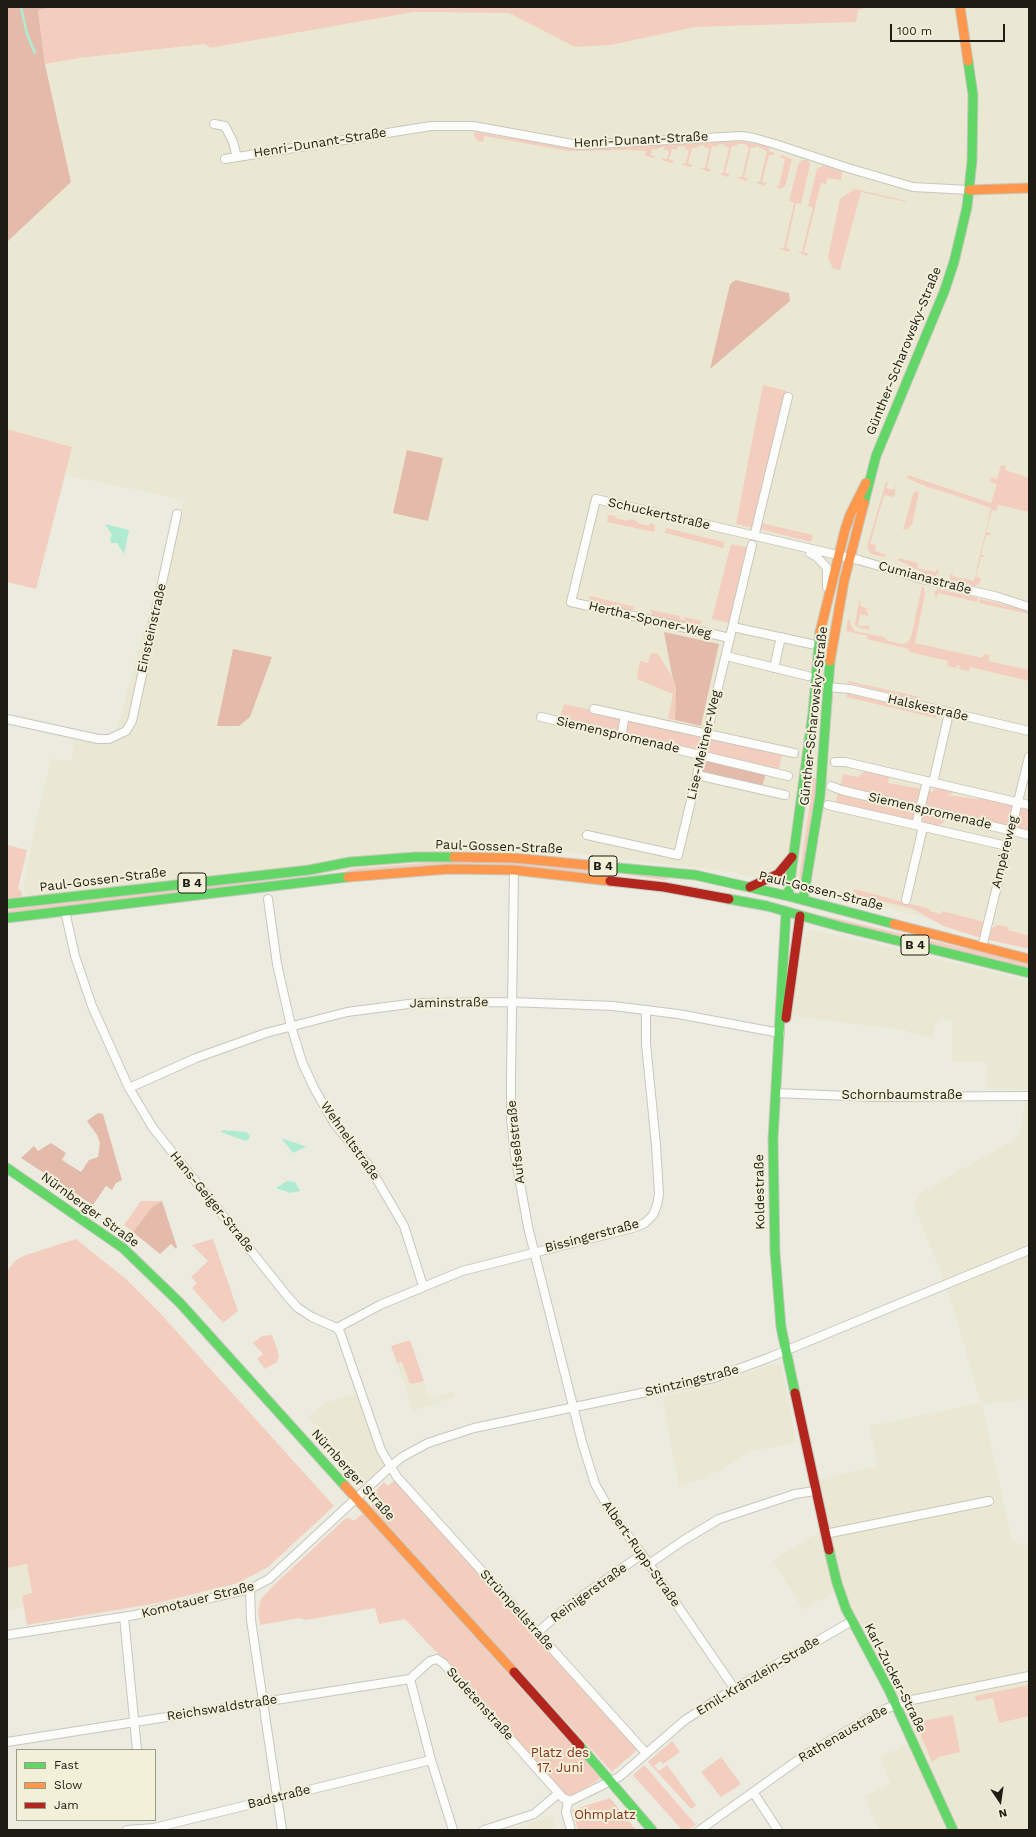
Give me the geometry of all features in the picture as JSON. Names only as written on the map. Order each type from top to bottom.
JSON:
[{"type":"street","name":"Günther-Scharowsky-Straße","points":[[800,916],[820,796],[827,686],[833,639],[850,558],[866,502],[871,474],[882,440],[907,384],[946,287],[960,238],[969,190],[974,140],[973,95],[960,7]]},
{"type":"street","name":"Henri-Dunant-Straße","points":[[214,124],[225,126],[233,142],[236,157]]},
{"type":"street","name":"Henri-Dunant-Straße","points":[[225,159],[431,126],[473,126],[578,145],[741,136],[754,138],[818,156],[848,168],[913,187],[969,190]]},
{"type":"street","points":[[969,190],[1029,188]]},
{"type":"street","points":[[755,532],[788,397]]},
{"type":"street","name":"Günther-Scharowsky-Straße","points":[[788,896],[813,712],[818,642],[826,602],[850,515],[871,474]]},
{"type":"street","name":"Schuckertstraße","points":[[571,602],[596,499],[839,556]]},
{"type":"street","name":"Einsteinstraße","points":[[7,719],[98,739],[117,736],[126,731],[132,720],[155,621],[177,514]]},
{"type":"street","name":"Lise-Meitner-Weg","points":[[587,835],[678,855],[752,545]]},
{"type":"street","name":"Schuckertstraße","points":[[803,548],[818,557],[827,568],[826,602]]},
{"type":"street","name":"Cumianastraße","points":[[839,556],[922,579],[1012,601],[1029,607]]},
{"type":"street","name":"Cumianastraße","points":[[1012,601],[1029,602]]},
{"type":"street","name":"Hertha-Sponer-Weg","points":[[571,602],[730,638]]},
{"type":"street","points":[[733,627],[811,644]]},
{"type":"street","points":[[774,668],[780,638]]},
{"type":"street","points":[[726,656],[808,676]]},
{"type":"street","name":"Halskestraße","points":[[827,686],[850,689],[1029,731]]},
{"type":"street","name":"Siemenspromenade","points":[[594,709],[794,753]]},
{"type":"street","points":[[813,712],[822,715],[825,725]]},
{"type":"street","points":[[906,900],[920,826],[920,809],[930,782],[949,712]]},
{"type":"street","points":[[621,736],[625,716]]},
{"type":"street","name":"Siemenspromenade","points":[[541,717],[788,776]]},
{"type":"street","name":"Ampèreweg","points":[[982,947],[1029,757]]},
{"type":"street","points":[[835,762],[845,762],[1029,805]]},
{"type":"street","points":[[697,775],[785,795]]},
{"type":"street","name":"Siemenspromenade","points":[[831,786],[841,790],[1029,835]]},
{"type":"street","name":"Siemenspromenade","points":[[828,805],[1007,846]]},
{"type":"street","name":"Günther-Scharowsky-Straße","points":[[750,887],[766,881],[778,874],[793,855]]},
{"type":"street","name":"Paul-Gossen-Straße","points":[[7,904],[415,857],[514,858],[695,875],[788,896],[1029,959]]},
{"type":"street","points":[[362,862],[358,866],[358,869],[359,873],[363,876]]},
{"type":"street","name":"Paul-Gossen-Straße","points":[[7,918],[363,876],[449,870],[514,870],[664,887],[767,906],[800,916],[1029,973]]},
{"type":"street","name":"Aufseßstraße","points":[[514,870],[511,1002],[511,1119],[528,1227],[573,1407]]},
{"type":"street","points":[[664,872],[670,876],[671,881],[664,887]]},
{"type":"street","name":"Koldestraße","points":[[786,1350],[781,1326],[774,1237],[773,1139],[788,896]]},
{"type":"street","name":"Wehneltstraße","points":[[268,899],[278,964],[291,1026],[302,1062],[323,1106],[334,1123],[369,1166],[404,1226],[423,1286]]},
{"type":"street","name":"Hans-Geiger-Straße","points":[[66,911],[75,956],[92,1006],[129,1088],[153,1128],[288,1298],[298,1308],[312,1317],[337,1328]]},
{"type":"street","name":"Koldestraße","points":[[780,1033],[787,1011],[800,916]]},
{"type":"street","name":"Jaminstraße","points":[[129,1088],[196,1058],[250,1038],[291,1026],[347,1012],[427,1002],[511,1002],[608,1006],[711,1019],[780,1033]]},
{"type":"street","name":"Bissingerstraße","points":[[337,1328],[357,1316],[423,1286],[462,1271],[534,1251],[636,1227],[645,1223],[652,1215],[657,1205],[659,1194],[647,1051],[645,1020],[646,1010]]},
{"type":"street","name":"Schornbaumstraße","points":[[775,1093],[874,1097],[1029,1096]]},
{"type":"street","name":"Nürnberger Straße","points":[[7,1168],[123,1248],[189,1312],[612,1780],[652,1830]]},
{"type":"street","name":"Stintzingstraße","points":[[356,1497],[402,1457],[422,1446],[461,1432],[714,1378],[1029,1250]]},
{"type":"street","points":[[337,1328],[343,1339],[381,1450],[390,1467]]},
{"type":"street","name":"Karl-Zucker-Straße","points":[[786,1350],[833,1571],[852,1621],[896,1705],[953,1830]]},
{"type":"street","name":"Albert-Rupp-Straße","points":[[573,1407],[595,1484],[612,1514],[649,1564],[734,1688]]},
{"type":"street","name":"Strümpellstraße","points":[[390,1467],[646,1753]]},
{"type":"street","points":[[649,1564],[684,1540],[719,1519],[795,1494],[815,1491]]},
{"type":"street","name":"Komotauer Straße","points":[[7,1635],[124,1617],[250,1589],[269,1579],[356,1497]]},
{"type":"street","points":[[825,1534],[989,1501]]},
{"type":"street","name":"Reinigerstraße","points":[[538,1632],[555,1617],[641,1555]]},
{"type":"street","points":[[250,1589],[251,1620],[282,1830]]},
{"type":"street","points":[[124,1617],[137,1749]]},
{"type":"street","name":"Emil-Kränzlein-Straße","points":[[568,1801],[576,1799],[623,1774],[688,1718],[734,1688],[852,1621]]},
{"type":"street","name":"Sudetenstraße","points":[[410,1679],[430,1661],[437,1659],[443,1663],[568,1801]]},
{"type":"street","name":"Rathenaustraße","points":[[700,1830],[805,1755],[885,1709],[896,1705],[1029,1676]]},
{"type":"street","points":[[410,1679],[430,1760],[453,1830]]},
{"type":"street","name":"Reichswaldstraße","points":[[7,1742],[410,1679]]},
{"type":"street","name":"Badstraße","points":[[127,1830],[144,1826],[154,1828],[430,1760]]},
{"type":"street","points":[[484,1830],[534,1814],[559,1792]]},
{"type":"street","points":[[753,1792],[778,1830]]},
{"type":"street","points":[[568,1801],[566,1812],[571,1830]]},
{"type":"shaded area","points":[[7,7],[50,7],[38,10],[45,64],[71,182],[7,242]]},
{"type":"shaded area","points":[[870,7],[1029,7],[1029,942],[732,872],[525,847],[330,873],[267,878],[26,908],[24,886],[33,835],[51,759],[72,761],[74,739],[109,739],[118,727],[137,654],[184,500],[65,475],[72,447],[7,429],[7,242],[71,181],[45,64],[79,58],[205,44],[210,48],[414,12],[509,13],[575,47],[611,45],[695,27],[856,21],[858,10]]},
{"type":"shaded area","points":[[736,280],[789,293],[790,301],[710,369],[730,284]]},
{"type":"shaded area","points":[[407,450],[443,458],[428,521],[393,513]]},
{"type":"shaded area","points":[[105,524],[129,530],[124,554],[117,543],[111,543],[110,539],[112,535]]},
{"type":"shaded area","points":[[664,632],[719,644],[701,726],[675,720],[676,687],[672,675]]},
{"type":"shaded area","points":[[233,649],[272,657],[250,717],[239,726],[217,726]]},
{"type":"shaded area","points":[[705,760],[766,773],[762,787],[702,774]]},
{"type":"shaded area","points":[[810,929],[1029,981],[1028,1089],[986,1088],[987,1062],[952,1062],[952,1021],[940,1019],[939,1023],[936,1022],[932,1038],[907,1032],[907,1030],[791,1016],[804,937]]},
{"type":"shaded area","points":[[1028,1091],[1029,1400],[982,1404],[1012,1541],[1029,1546],[1029,1830],[879,1830],[864,1796],[891,1784],[879,1757],[915,1741],[836,1591],[803,1610],[773,1560],[823,1530],[813,1480],[878,1466],[869,1426],[981,1403],[946,1284],[914,1206],[920,1193],[1019,1137]]},
{"type":"shaded area","points":[[98,1113],[103,1114],[122,1180],[116,1183],[112,1190],[106,1186],[93,1205],[21,1158],[34,1146],[38,1151],[51,1143],[66,1153],[62,1160],[81,1172],[89,1160],[98,1157],[100,1143],[97,1135],[87,1121]]},
{"type":"shaded area","points":[[223,1130],[246,1132],[250,1136],[249,1139],[245,1141],[221,1132]]},
{"type":"shaded area","points":[[281,1138],[305,1146],[306,1147],[293,1153]]},
{"type":"shaded area","points":[[287,1181],[295,1182],[300,1191],[290,1193],[276,1188]]},
{"type":"shaded area","points":[[162,1201],[177,1247],[176,1249],[171,1244],[160,1254],[133,1232],[152,1207]]},
{"type":"shaded area","points":[[402,1362],[409,1382],[412,1384],[424,1381],[430,1399],[453,1391],[455,1397],[413,1411],[397,1363]]},
{"type":"shaded area","points":[[775,1363],[782,1366],[796,1442],[750,1452],[708,1477],[679,1487],[662,1397],[714,1385]]},
{"type":"shaded area","points":[[361,1392],[390,1467],[370,1485],[308,1416],[326,1403]]},
{"type":"shaded area","points":[[27,1564],[32,1594],[24,1607],[7,1610],[7,1568]]},
{"type":"shaded area","points":[[552,1816],[556,1830],[507,1830]]},
{"type":"green space","points":[[50,7],[870,7],[858,10],[856,22],[695,27],[611,45],[575,47],[509,13],[414,12],[210,48],[205,44],[79,58],[45,64],[38,9]]},
{"type":"green space","points":[[474,132],[577,149],[738,141],[764,145],[770,148],[769,151],[774,153],[774,155],[769,155],[762,182],[767,183],[764,186],[755,182],[760,181],[767,151],[756,146],[756,148],[751,147],[744,177],[748,179],[746,181],[736,177],[742,177],[749,147],[744,144],[732,146],[725,173],[730,174],[727,177],[718,173],[723,173],[729,148],[724,146],[724,144],[717,145],[717,147],[712,146],[707,168],[711,170],[709,172],[699,168],[705,168],[709,149],[704,147],[704,145],[698,146],[697,148],[692,148],[688,164],[693,165],[690,167],[681,164],[686,163],[689,150],[685,149],[685,146],[677,147],[677,150],[672,149],[669,159],[674,161],[672,163],[662,160],[662,158],[667,159],[669,151],[664,150],[665,147],[658,148],[657,150],[652,149],[651,155],[655,156],[654,158],[645,156],[646,151],[569,151],[484,136],[483,142],[478,141],[474,136]]},
{"type":"green space","points":[[781,155],[792,159],[786,184],[780,189],[774,186],[779,186],[785,159],[780,157]]},
{"type":"green space","points":[[802,160],[808,160],[810,165],[801,204],[796,203],[786,248],[790,249],[788,252],[778,248],[784,248],[794,203],[789,201],[798,165]]},
{"type":"green space","points":[[824,165],[842,171],[841,180],[827,178],[826,184],[821,183],[804,252],[809,254],[807,256],[797,252],[802,252],[813,208],[808,206],[817,169]]},
{"type":"green space","points":[[855,189],[906,202],[861,192],[840,270],[833,269],[828,257],[840,199]]},
{"type":"green space","points":[[763,385],[787,391],[753,528],[736,524]]},
{"type":"green space","points":[[7,429],[72,447],[36,589],[7,582]]},
{"type":"green space","points":[[1001,465],[1006,466],[1005,470],[1029,478],[1029,512],[998,505],[996,511],[992,510],[986,532],[991,533],[991,535],[986,535],[981,554],[986,557],[981,557],[976,577],[981,578],[980,583],[975,586],[950,580],[950,575],[953,571],[952,576],[974,581],[991,508],[927,487],[907,478],[908,475],[991,503],[997,484],[990,482],[991,477],[997,479]]},
{"type":"green space","points":[[886,482],[888,482],[886,488],[894,490],[896,484],[894,497],[884,495],[870,544],[876,545],[875,551],[886,555],[884,557],[871,554],[867,547]]},
{"type":"green space","points":[[916,491],[919,492],[912,525],[910,525],[909,529],[903,530],[913,494]]},
{"type":"green space","points":[[608,515],[628,521],[629,519],[637,521],[637,523],[649,526],[650,523],[655,525],[654,532],[607,522]]},
{"type":"green space","points":[[761,523],[813,535],[811,542],[760,529]]},
{"type":"green space","points":[[666,528],[724,542],[723,548],[665,533]]},
{"type":"green space","points":[[731,544],[747,547],[730,623],[712,619]]},
{"type":"green space","points":[[899,558],[918,563],[917,568],[936,572],[938,568],[939,573],[935,576],[927,575],[898,560]]},
{"type":"green space","points":[[922,586],[924,587],[925,594],[915,643],[982,658],[984,654],[990,655],[988,661],[1029,670],[1029,681],[970,667],[969,671],[959,669],[960,666],[957,665],[956,668],[947,666],[948,661],[909,652],[909,649],[867,639],[868,636],[846,631],[848,620],[850,620],[851,626],[855,631],[883,637],[888,641],[902,644],[907,643],[911,637]]},
{"type":"green space","points":[[938,589],[978,598],[977,602],[938,593],[936,598],[934,592]]},
{"type":"green space","points":[[590,596],[635,607],[629,613],[588,604]]},
{"type":"green space","points":[[980,599],[1029,611],[1029,614],[979,603]]},
{"type":"green space","points":[[859,601],[861,601],[860,606],[874,610],[866,609],[868,616],[860,614],[858,626],[869,626],[869,630],[857,627],[855,624]]},
{"type":"green space","points":[[650,610],[680,616],[680,619],[684,620],[685,617],[702,621],[698,628],[654,618]]},
{"type":"green space","points":[[651,653],[658,654],[676,686],[675,720],[668,719],[673,694],[637,679],[640,661],[648,663]]},
{"type":"green space","points":[[848,681],[920,697],[915,699],[848,683]]},
{"type":"green space","points":[[847,693],[937,715],[936,718],[846,697]]},
{"type":"green space","points":[[564,704],[703,734],[699,752],[560,719]]},
{"type":"green space","points":[[710,736],[783,752],[778,771],[706,753]]},
{"type":"green space","points":[[868,769],[890,775],[888,783],[923,789],[919,806],[840,787],[843,774],[858,777]]},
{"type":"green space","points":[[808,776],[816,778],[816,787],[801,880],[799,880],[811,795]]},
{"type":"green space","points":[[942,787],[960,791],[947,795],[978,799],[982,796],[1015,805],[1010,826],[923,806],[927,790],[933,792],[934,789]]},
{"type":"green space","points":[[838,792],[918,810],[915,823],[835,805]]},
{"type":"green space","points":[[1019,806],[1029,808],[1029,831],[1014,827]]},
{"type":"green space","points":[[922,812],[946,818],[944,822],[935,828],[929,827],[920,818]]},
{"type":"green space","points":[[7,845],[27,850],[18,889],[22,892],[21,898],[7,899]]},
{"type":"green space","points":[[436,862],[491,862],[569,866],[665,876],[669,879],[664,880],[601,871],[588,873],[502,865],[409,867],[349,872],[349,869]]},
{"type":"green space","points":[[322,874],[7,915],[7,910]]},
{"type":"green space","points":[[854,889],[930,909],[930,911],[941,914],[942,911],[981,921],[984,923],[981,938],[943,926],[913,909],[853,894]]},
{"type":"green space","points":[[821,915],[1029,963],[1029,969],[820,918]]},
{"type":"green space","points":[[998,925],[1009,927],[1008,930],[1029,936],[1029,949],[989,940],[992,928]]},
{"type":"green space","points":[[141,1201],[162,1201],[152,1207],[133,1232],[124,1225]]},
{"type":"green space","points":[[76,1239],[126,1279],[158,1311],[334,1506],[268,1567],[238,1583],[158,1603],[27,1625],[22,1596],[32,1593],[27,1564],[7,1568],[7,1271],[16,1260],[26,1255]]},
{"type":"green space","points":[[213,1239],[238,1311],[223,1323],[192,1288],[197,1283],[191,1277],[208,1261],[192,1245]]},
{"type":"green space","points":[[272,1335],[279,1355],[277,1362],[265,1369],[257,1359],[263,1354],[253,1343],[262,1336]]},
{"type":"green space","points":[[410,1340],[424,1381],[412,1384],[409,1382],[402,1362],[397,1363],[391,1346]]},
{"type":"green space","points":[[395,1480],[637,1750],[612,1772],[372,1507],[373,1494],[384,1482],[388,1486]]},
{"type":"green space","name":"Platz des 17. Juni","points":[[363,1513],[596,1772],[600,1778],[597,1781],[573,1795],[565,1796],[442,1658],[405,1619],[379,1624],[375,1608],[306,1620],[299,1618],[260,1625],[258,1610],[261,1599],[272,1587],[346,1518],[350,1518],[354,1521]]},
{"type":"green space","points":[[1029,1685],[1029,1716],[999,1723],[993,1698],[976,1701],[975,1696]]},
{"type":"green space","points":[[953,1715],[960,1752],[939,1757],[932,1762],[920,1734],[917,1722]]},
{"type":"green space","points":[[672,1741],[680,1752],[663,1764],[660,1761],[654,1766],[659,1771],[667,1765],[696,1805],[691,1809],[648,1762]]},
{"type":"green space","points":[[721,1757],[741,1784],[721,1797],[701,1772]]},
{"type":"green space","points":[[644,1765],[696,1825],[687,1830],[682,1830],[633,1775]]},
{"type":"green space","name":"Ohmplatz","points":[[610,1798],[636,1830],[578,1830],[572,1810]]},
{"type":"waterway","points":[[21,7],[27,34],[35,53]]},
{"type":"traffic: fast","points":[[864,503],[876,456],[944,292],[954,262],[967,207],[972,161],[973,95],[968,61]]},
{"type":"traffic: fast","points":[[788,896],[813,712],[820,632]]},
{"type":"traffic: fast","points":[[803,900],[820,796],[830,661]]},
{"type":"traffic: fast","points":[[7,904],[309,870],[350,862],[415,857],[454,857]]},
{"type":"traffic: fast","points":[[609,867],[695,875],[788,896],[894,924]]},
{"type":"traffic: fast","points":[[7,918],[348,877]]},
{"type":"traffic: fast","points":[[729,899],[767,906],[838,926],[1029,973]]},
{"type":"traffic: fast","points":[[786,912],[773,1139],[775,1253],[781,1327],[795,1393]]},
{"type":"traffic: fast","points":[[7,1168],[123,1248],[180,1303],[345,1486]]},
{"type":"traffic: fast","points":[[829,1550],[837,1583],[846,1609],[889,1690],[953,1830]]},
{"type":"traffic: fast","points":[[580,1746],[652,1830]]},
{"type":"traffic: slow","points":[[960,7],[968,61]]},
{"type":"traffic: slow","points":[[969,190],[1029,188]]},
{"type":"traffic: slow","points":[[820,632],[845,530],[850,515],[866,483]]},
{"type":"traffic: slow","points":[[830,661],[844,581],[864,503]]},
{"type":"traffic: slow","points":[[454,857],[514,858],[609,867]]},
{"type":"traffic: slow","points":[[348,877],[449,869],[514,870],[610,881]]},
{"type":"traffic: slow","points":[[894,924],[1029,959]]},
{"type":"traffic: slow","points":[[345,1486],[514,1672]]},
{"type":"traffic: jam","points":[[750,887],[778,874],[792,857]]},
{"type":"traffic: jam","points":[[610,881],[664,887],[729,899]]},
{"type":"traffic: jam","points":[[786,1018],[800,916]]},
{"type":"traffic: jam","points":[[795,1393],[829,1550]]},
{"type":"traffic: jam","points":[[514,1672],[580,1746]]}]
